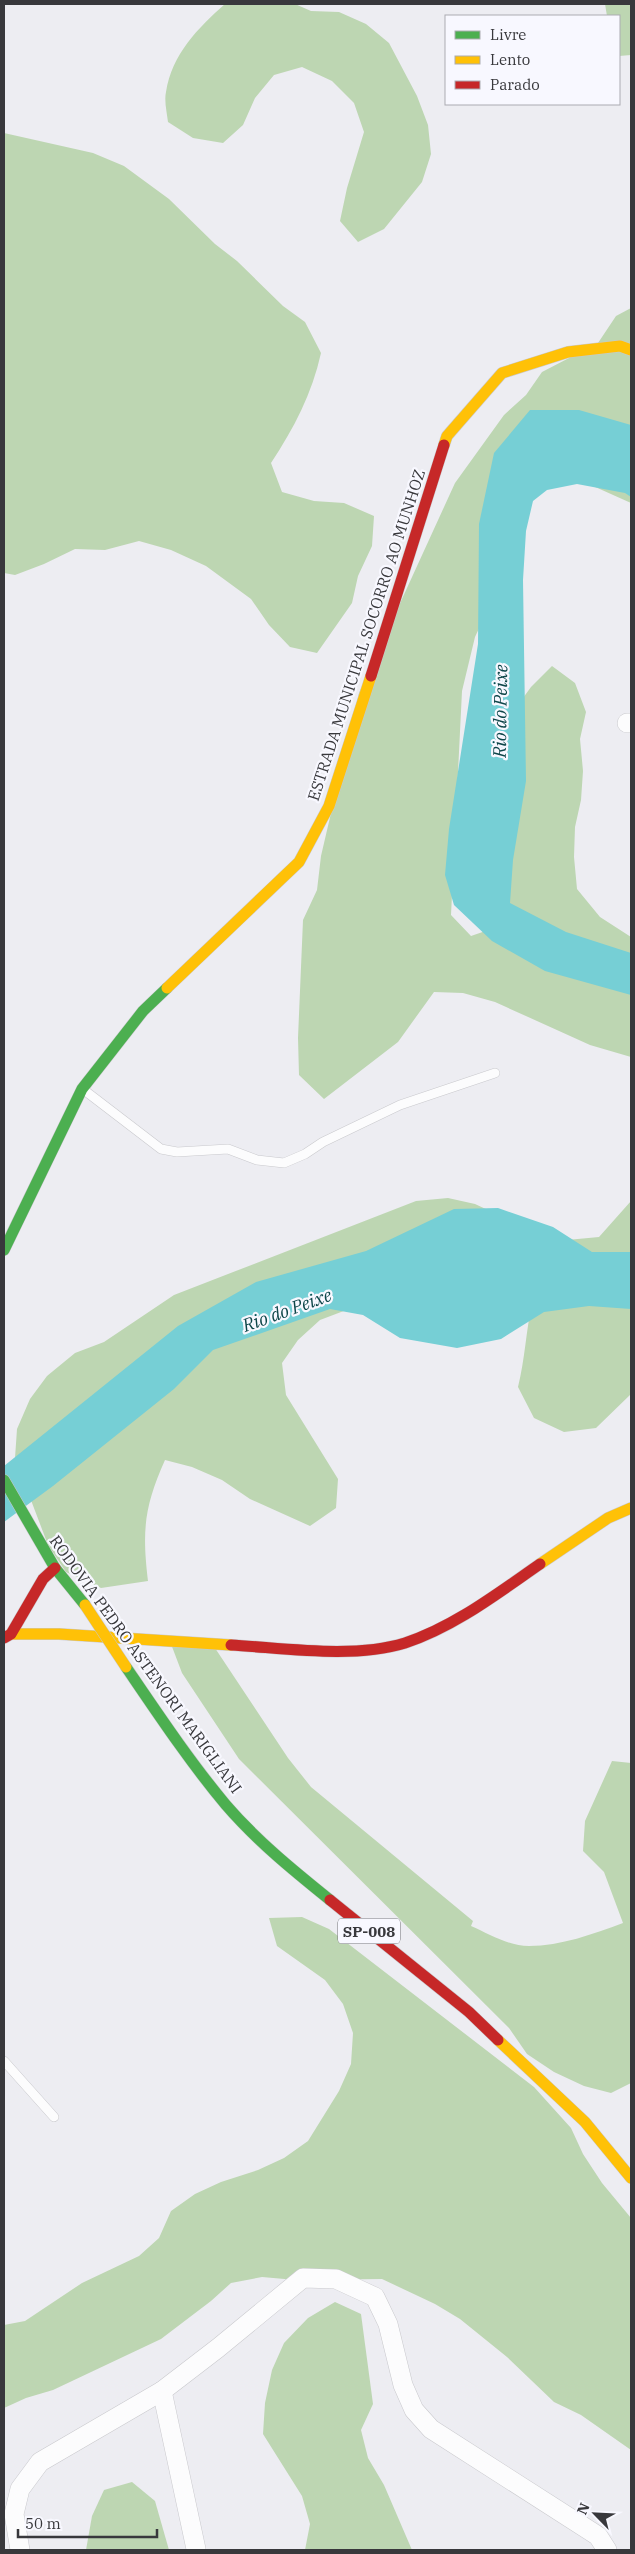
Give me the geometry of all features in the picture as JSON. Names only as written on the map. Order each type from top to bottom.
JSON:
[{"type":"street","name":"ESTRADA MUNICIPAL SOCORRO AO MUNHOZ","points":[[4,1250],[82,1088],[143,1011],[299,862],[329,806],[447,436],[502,374],[568,352],[620,346],[631,350]]},
{"type":"street","name":"RODOVIA PEDRO ASTENORI MARIGLIANI","points":[[4,1480],[44,1552],[85,1606],[178,1742],[227,1806],[287,1865],[469,2012],[585,2122],[631,2178]]},
{"type":"street","points":[[8,1636],[59,1634],[348,1652],[405,1643],[468,1614],[572,1541],[608,1518],[631,1508]]},
{"type":"street","points":[[8,1636],[43,1579],[55,1568]]},
{"type":"street","points":[[20,2550],[14,2514],[20,2489],[40,2462],[162,2391],[303,2278],[336,2279],[375,2297],[388,2324],[403,2385],[414,2410],[431,2429],[598,2536],[607,2550]]},
{"type":"street","points":[[162,2391],[196,2549]]},
{"type":"lane","points":[[82,1088],[161,1149],[177,1152],[228,1149],[257,1160],[284,1163],[400,1105],[495,1073]]},
{"type":"lane","points":[[4,2061],[54,2117]]},
{"type":"green space","points":[[225,4],[295,4],[311,11],[339,12],[366,24],[389,43],[417,96],[428,125],[431,154],[422,182],[384,229],[358,242],[340,221],[347,188],[364,132],[354,103],[332,81],[302,67],[274,75],[255,98],[243,125],[223,143],[193,138],[168,122],[165,96],[174,66],[196,32]]},
{"type":"green space","points":[[605,4],[631,4],[631,55],[620,56],[620,15],[607,15]]},
{"type":"green space","points":[[4,133],[93,153],[124,166],[169,199],[283,306],[305,322],[321,353],[307,397],[287,437],[271,463],[282,492],[314,501],[344,503],[374,516],[372,546],[358,576],[352,603],[317,653],[290,647],[269,625],[251,599],[206,566],[171,550],[139,541],[105,550],[75,549],[15,575],[4,573]]},
{"type":"green space","points":[[631,308],[631,503],[593,486],[538,473],[489,607],[475,637],[462,691],[451,915],[471,936],[500,926],[515,709],[531,687],[552,666],[575,683],[586,712],[580,739],[583,771],[581,800],[575,827],[574,857],[577,889],[600,917],[631,937],[631,1057],[590,1045],[495,1002],[463,993],[434,992],[398,1042],[324,1099],[299,1075],[298,1038],[303,920],[317,890],[321,856],[359,693],[455,483],[504,415],[526,395],[542,372],[598,343],[616,316]]},
{"type":"green space","points":[[448,1198],[475,1204],[540,1234],[567,1240],[599,1237],[631,1201],[631,1394],[596,1428],[564,1432],[534,1418],[518,1387],[532,1303],[349,1309],[320,1320],[298,1340],[282,1363],[286,1395],[338,1479],[336,1508],[310,1526],[250,1499],[222,1480],[192,1467],[165,1460],[153,1492],[146,1519],[145,1548],[148,1581],[101,1588],[66,1572],[48,1545],[15,1458],[17,1429],[30,1399],[47,1376],[75,1353],[104,1342],[174,1295],[416,1201]]},
{"type":"green space","points":[[171,1644],[213,1645],[288,1758],[311,1787],[473,1921],[471,1926],[514,1944],[529,1946],[565,1942],[623,1923],[604,1872],[583,1851],[585,1821],[612,1761],[631,1763],[631,2083],[611,2093],[584,2086],[554,2072],[527,2054],[509,2028],[239,1759],[182,1673]]},
{"type":"green space","points":[[302,1917],[329,1929],[534,2087],[571,2128],[583,2154],[602,2183],[631,2218],[631,2450],[581,2415],[554,2402],[507,2357],[460,2319],[435,2304],[382,2279],[296,2280],[262,2277],[231,2283],[211,2301],[161,2339],[53,2390],[26,2398],[4,2408],[4,2325],[25,2321],[82,2283],[139,2256],[159,2238],[171,2211],[195,2194],[284,2158],[308,2141],[339,2091],[351,2064],[353,2033],[343,2004],[325,1980],[277,1946],[269,1918]]},
{"type":"green space","points":[[335,2302],[361,2314],[373,2404],[361,2430],[368,2458],[384,2485],[412,2550],[305,2550],[310,2524],[302,2496],[263,2434],[265,2403],[272,2370],[284,2343],[308,2318]]},
{"type":"green space","points":[[132,2482],[155,2501],[169,2550],[86,2550],[92,2516],[104,2490]]},
{"type":"water","name":"Rio do Peixe","points":[[530,410],[579,410],[631,425],[631,497],[625,493],[577,484],[547,490],[533,501],[526,531],[523,580],[526,781],[513,860],[510,903],[566,932],[631,953],[631,995],[545,971],[492,941],[454,905],[445,875],[449,829],[478,644],[479,524],[494,453]]},
{"type":"water","name":"Rio do Peixe","points":[[498,1208],[553,1227],[592,1252],[631,1252],[631,1309],[589,1306],[544,1312],[501,1339],[457,1348],[400,1338],[363,1315],[330,1309],[213,1350],[174,1389],[53,1486],[4,1522],[4,1466],[178,1326],[256,1282],[366,1251],[454,1209]]},
{"type":"traffic: fast","points":[[4,1250],[82,1089],[143,1011],[167,988]]},
{"type":"traffic: fast","points":[[4,1480],[55,1568],[85,1605]]},
{"type":"traffic: fast","points":[[126,1667],[187,1755],[226,1805],[289,1867],[330,1900]]},
{"type":"traffic: slow","points":[[444,445],[447,436],[502,373],[568,352],[620,346],[631,350]]},
{"type":"traffic: slow","points":[[167,988],[299,862],[329,806],[371,676]]},
{"type":"traffic: slow","points":[[540,1564],[608,1518],[631,1508]]},
{"type":"traffic: slow","points":[[85,1605],[126,1667]]},
{"type":"traffic: slow","points":[[11,1634],[59,1634],[231,1645]]},
{"type":"traffic: slow","points":[[498,2040],[585,2122],[631,2178]]},
{"type":"traffic: jam","points":[[371,676],[444,445]]},
{"type":"traffic: jam","points":[[231,1645],[341,1651],[385,1648],[405,1643],[458,1619],[540,1564]]},
{"type":"traffic: jam","points":[[4,1638],[11,1634],[43,1579],[55,1568]]},
{"type":"traffic: jam","points":[[330,1900],[469,2012],[498,2040]]}]
